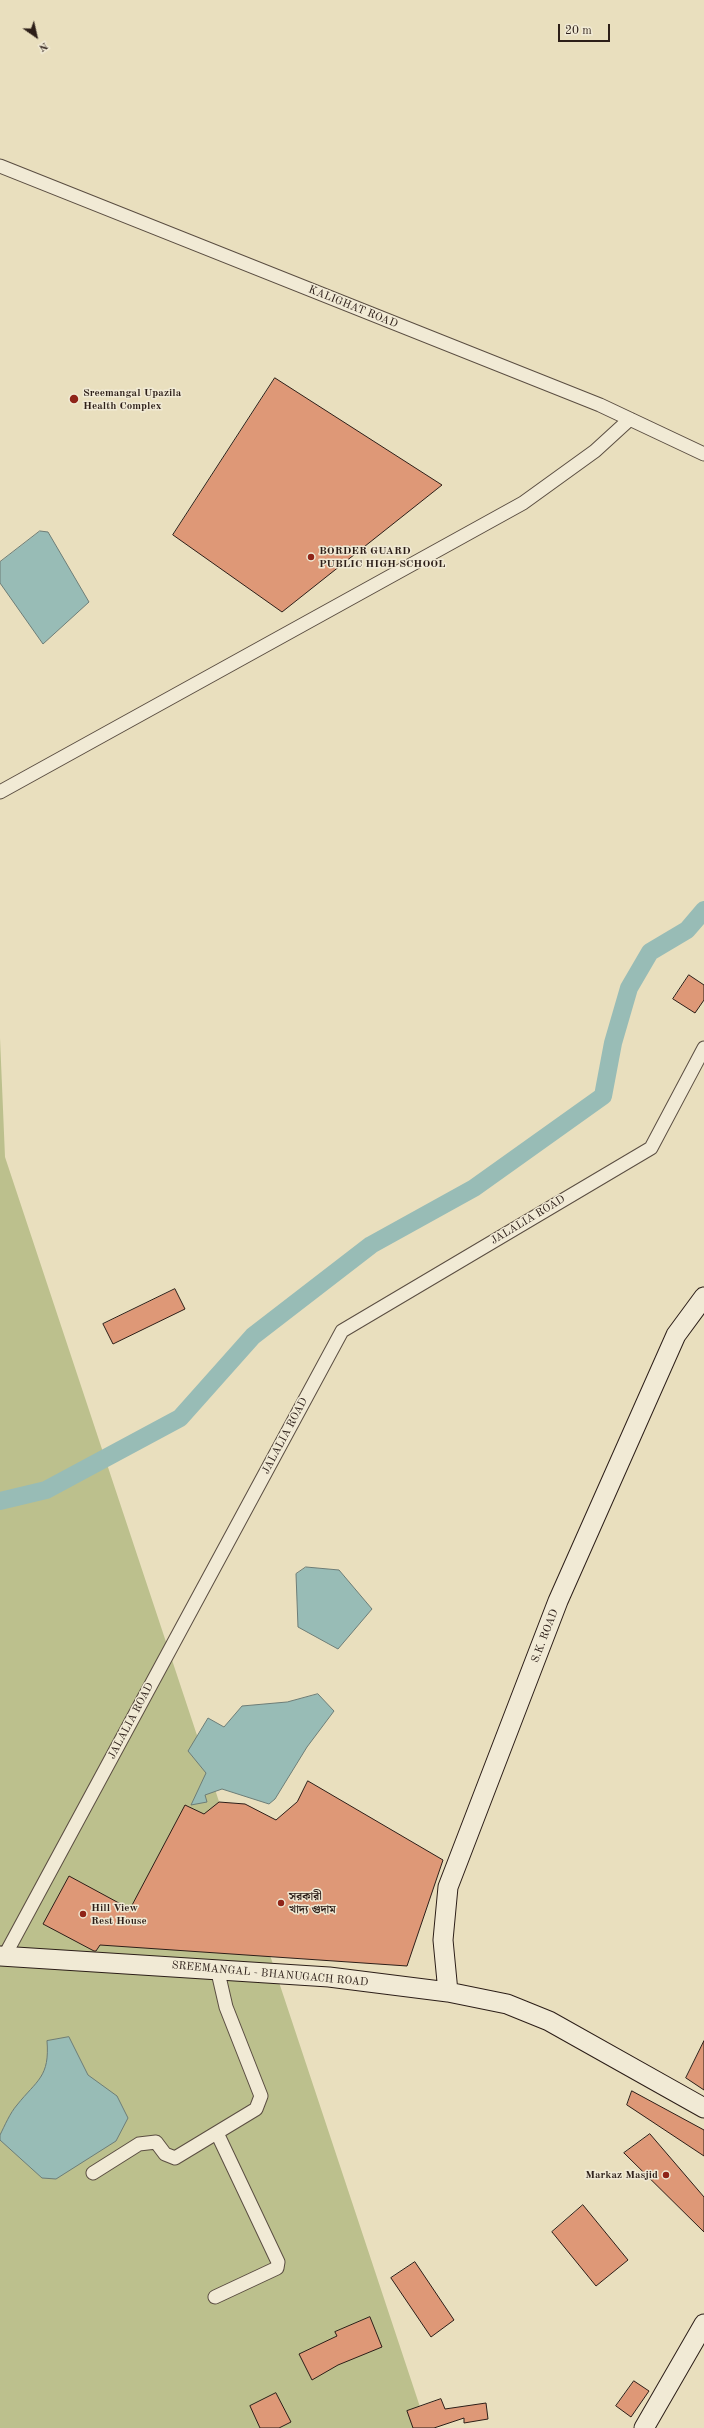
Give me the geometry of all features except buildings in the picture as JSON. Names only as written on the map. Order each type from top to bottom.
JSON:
[{"type":"main road","name":"S.K. ROAD","points":[[448,1992],[443,1940],[448,1887],[558,1601],[676,1335],[704,1297]]},
{"type":"main road","name":"SREEMANGAL - BHANUGACH ROAD","points":[[2,1956],[217,1968],[329,1977],[448,1992],[507,2004],[549,2021],[704,2108]]},
{"type":"main road","points":[[644,2428],[704,2324]]},
{"type":"street","name":"KALIGHAT ROAD","points":[[0,166],[600,405],[704,454]]},
{"type":"street","points":[[0,792],[523,503],[596,451],[630,419]]},
{"type":"street","name":"JALALIA ROAD","points":[[2,1956],[342,1331],[651,1148],[704,1048]]},
{"type":"street","points":[[93,2173],[139,2144],[156,2142],[165,2154],[175,2158],[256,2109],[261,2096],[226,2007],[217,1968]]},
{"type":"street","points":[[215,2297],[277,2268],[278,2262],[217,2133]]},
{"type":"green space","points":[[0,1038],[5,1157],[427,2428],[0,2428]]},
{"type":"water","points":[[40,531],[48,532],[89,602],[43,644],[0,583],[0,562]]},
{"type":"water","points":[[306,1567],[339,1570],[372,1609],[338,1649],[298,1627],[296,1574]]},
{"type":"water","points":[[318,1694],[334,1711],[307,1747],[275,1799],[269,1804],[222,1789],[205,1795],[207,1802],[191,1805],[206,1773],[188,1751],[208,1718],[224,1727],[242,1706],[287,1702]]},
{"type":"water","points":[[69,2037],[88,2075],[117,2096],[128,2118],[116,2141],[56,2179],[42,2178],[0,2140],[0,2135],[14,2108],[41,2077],[46,2063],[47,2041]]},
{"type":"waterway","points":[[0,1501],[46,1490],[180,1418],[253,1336],[371,1245],[474,1188],[603,1096],[613,1043],[629,988],[650,952],[687,930],[704,910]]},
{"type":"place","name":"Sreemangal Upazila Health Complex","points":[[74,399]]},
{"type":"place","name":"BORDER GUARD PUBLIC HIGH SCHOOL","points":[[311,557]]},
{"type":"place","name":"সরকারী খাদ্য গুদাম","points":[[281,1903]]},
{"type":"place","name":"Hill View Rest House","points":[[83,1914]]},
{"type":"place","name":"Markaz Masjid","points":[[666,2175]]}]
